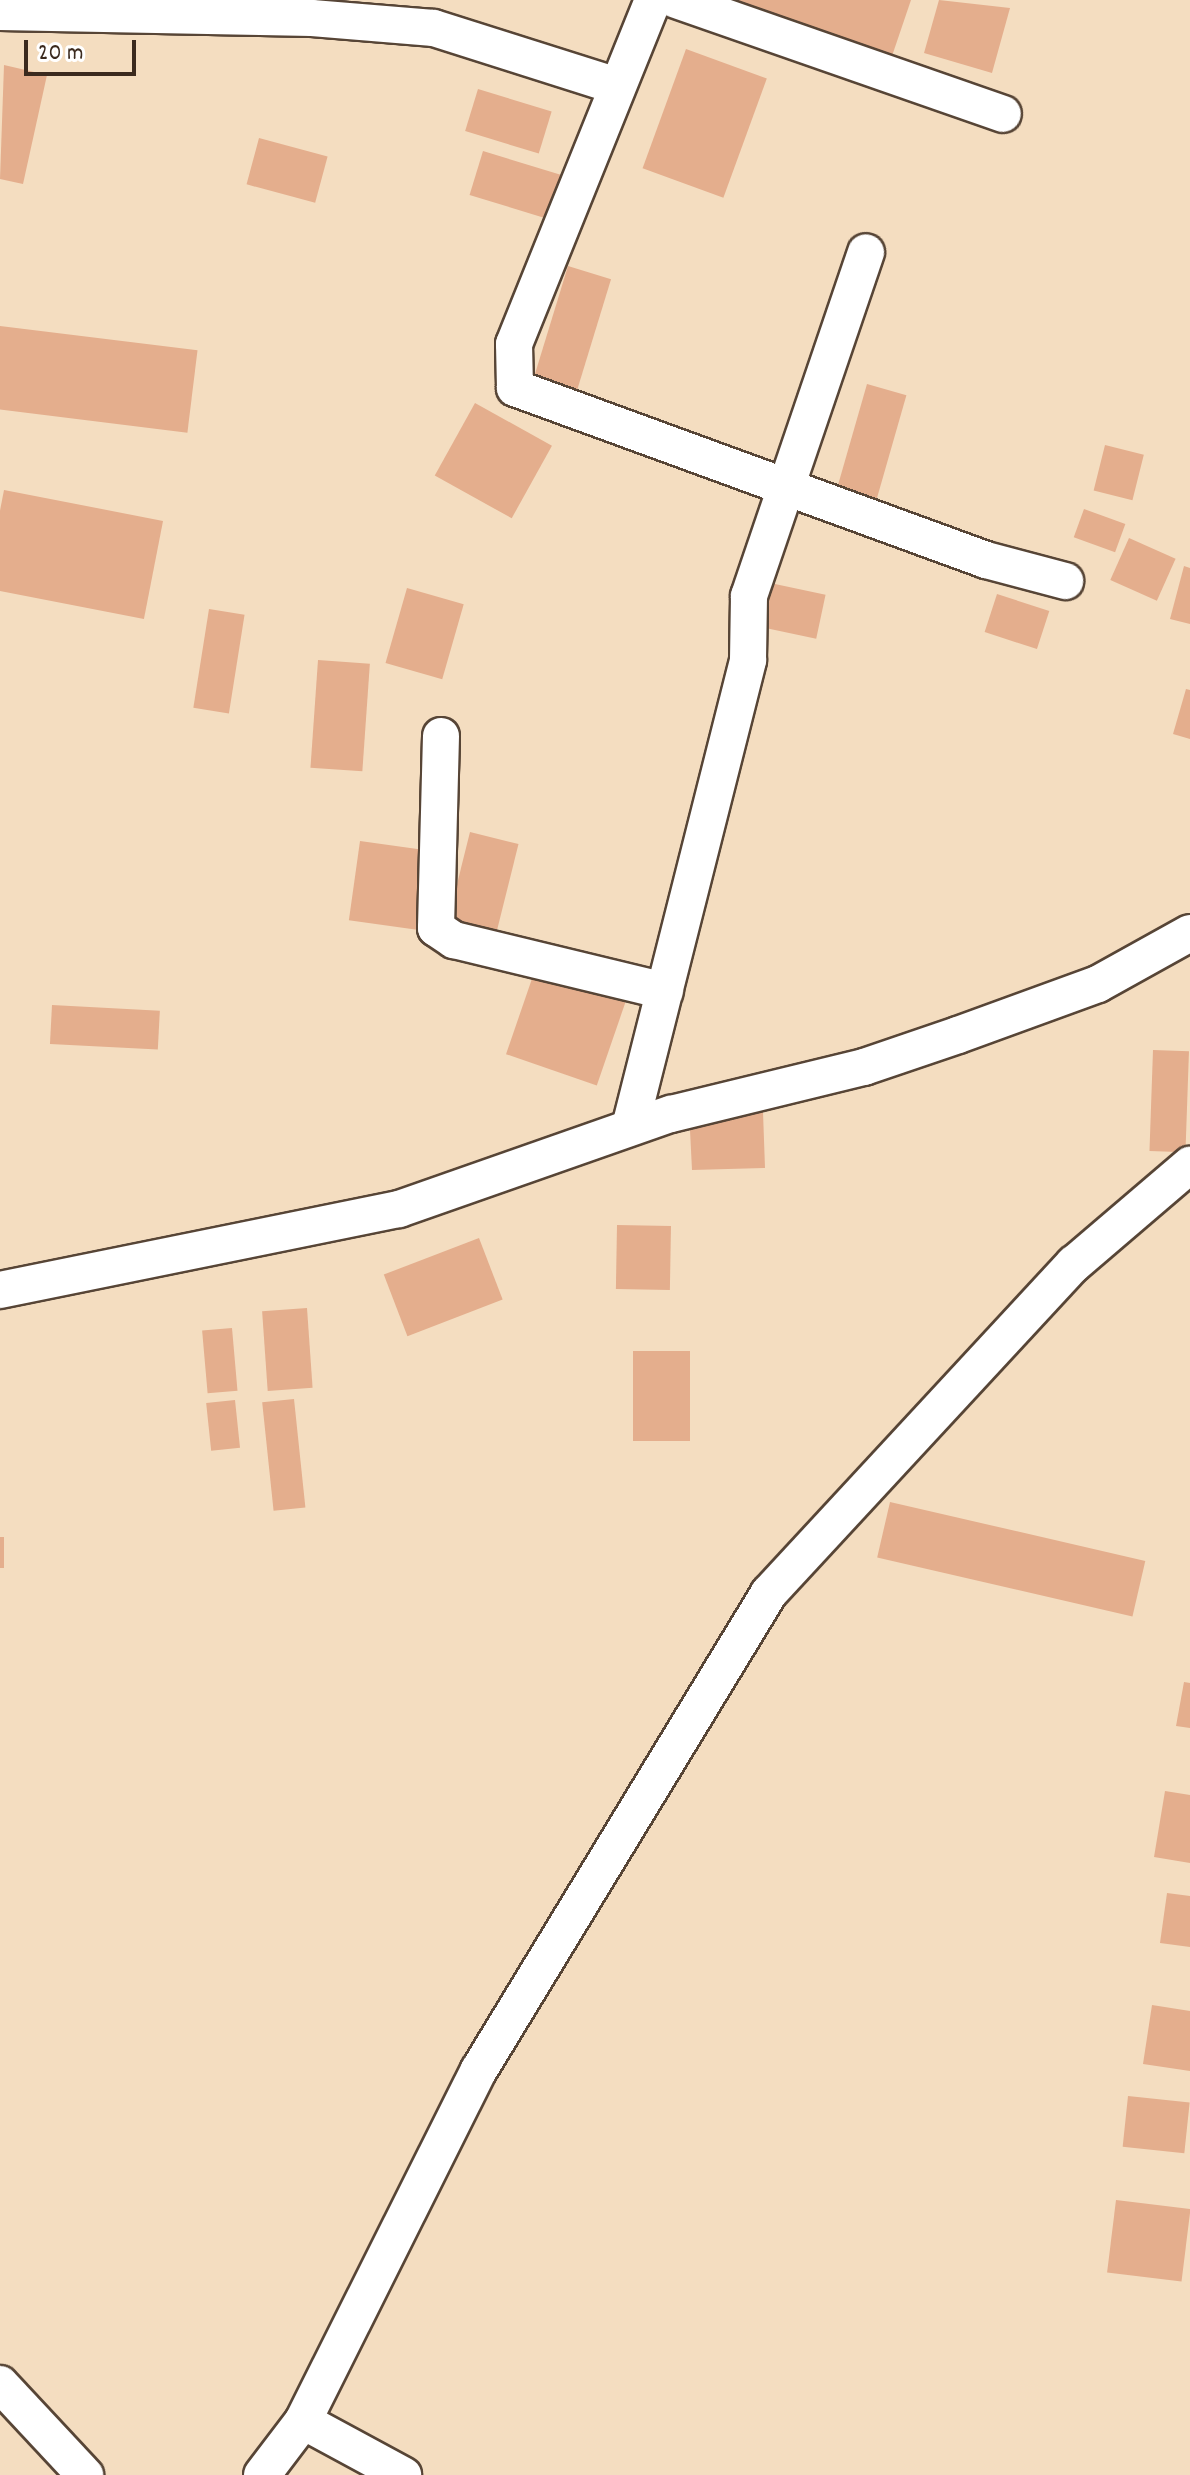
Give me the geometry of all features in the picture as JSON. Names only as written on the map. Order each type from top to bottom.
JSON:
[{"type":"street","points":[[1,0],[0,9],[312,18],[432,14],[617,86]]},
{"type":"street","points":[[653,0],[514,344],[511,380],[522,395],[783,488],[1065,581]]},
{"type":"street","points":[[676,0],[1003,114]]},
{"type":"street","points":[[630,1127],[748,660],[749,596],[783,488],[866,252]]},
{"type":"street","points":[[441,736],[436,928],[454,940],[665,991]]},
{"type":"street","points":[[0,1290],[399,1209],[630,1127],[958,1035],[1098,984],[1190,933]]},
{"type":"street","points":[[262,2475],[303,2421],[479,2070],[769,1593],[1074,1264],[1190,1165]]},
{"type":"street","points":[[0,2384],[85,2475]]},
{"type":"street","points":[[303,2421],[403,2475]]},
{"type":"building","points":[[728,0],[911,0],[892,56]]},
{"type":"building","points":[[939,0],[1010,8],[992,73],[924,53]]},
{"type":"building","points":[[686,49],[767,78],[723,198],[643,168]]},
{"type":"building","points":[[4,65],[47,75],[23,184],[0,179]]},
{"type":"building","points":[[478,89],[552,112],[539,154],[465,131]]},
{"type":"building","points":[[259,138],[328,156],[315,203],[247,184]]},
{"type":"building","points":[[483,151],[561,175],[548,219],[470,195]]},
{"type":"building","points":[[568,266],[611,279],[577,392],[534,379]]},
{"type":"building","points":[[0,326],[198,350],[187,433],[0,410]]},
{"type":"building","points":[[867,384],[906,395],[875,505],[836,494]]},
{"type":"building","points":[[475,403],[552,446],[512,518],[435,476]]},
{"type":"building","points":[[1105,445],[1144,455],[1132,500],[1094,491]]},
{"type":"building","points":[[4,490],[163,521],[144,619],[0,591],[0,511]]},
{"type":"building","points":[[1084,509],[1125,524],[1115,552],[1074,537]]},
{"type":"building","points":[[1129,538],[1176,559],[1157,601],[1110,580]]},
{"type":"building","points":[[1184,566],[1190,568],[1190,624],[1170,619]]},
{"type":"building","points":[[761,581],[826,595],[816,639],[752,625]]},
{"type":"building","points":[[407,588],[464,604],[442,679],[386,663]]},
{"type":"building","points":[[997,594],[1049,611],[1037,649],[985,632]]},
{"type":"building","points":[[209,609],[245,615],[229,713],[193,708]]},
{"type":"building","points":[[318,660],[370,664],[362,771],[310,768]]},
{"type":"building","points":[[1186,689],[1190,690],[1190,739],[1173,734]]},
{"type":"building","points":[[470,832],[519,844],[495,937],[447,925]]},
{"type":"building","points":[[360,841],[435,852],[424,931],[349,920]]},
{"type":"building","points":[[535,970],[626,1001],[597,1085],[506,1054]]},
{"type":"building","points":[[52,1005],[160,1011],[158,1050],[50,1044]]},
{"type":"building","points":[[1153,1050],[1189,1051],[1185,1152],[1149,1151]]},
{"type":"building","points":[[763,1112],[765,1168],[692,1170],[690,1130]]},
{"type":"building","points":[[617,1225],[671,1226],[670,1290],[616,1289]]},
{"type":"building","points":[[479,1238],[503,1300],[407,1336],[384,1275]]},
{"type":"building","points":[[307,1308],[313,1388],[268,1391],[262,1311]]},
{"type":"building","points":[[232,1328],[237,1391],[208,1393],[202,1331]]},
{"type":"building","points":[[633,1351],[690,1351],[690,1441],[633,1441]]},
{"type":"building","points":[[294,1399],[305,1507],[274,1511],[262,1402]]},
{"type":"building","points":[[235,1400],[240,1448],[211,1451],[206,1403]]},
{"type":"building","points":[[890,1502],[1145,1561],[1132,1616],[877,1558]]},
{"type":"building","points":[[0,1537],[4,1537],[4,1568],[0,1568]]},
{"type":"building","points":[[1184,1682],[1190,1683],[1190,1728],[1176,1726]]},
{"type":"building","points":[[1165,1791],[1190,1795],[1190,1863],[1154,1857]]},
{"type":"building","points":[[1167,1893],[1190,1896],[1190,1947],[1160,1943]]},
{"type":"building","points":[[1152,2005],[1190,2011],[1190,2071],[1143,2064]]},
{"type":"building","points":[[1128,2096],[1190,2102],[1184,2153],[1123,2147]]},
{"type":"building","points":[[1116,2200],[1190,2209],[1182,2282],[1107,2272]]}]
